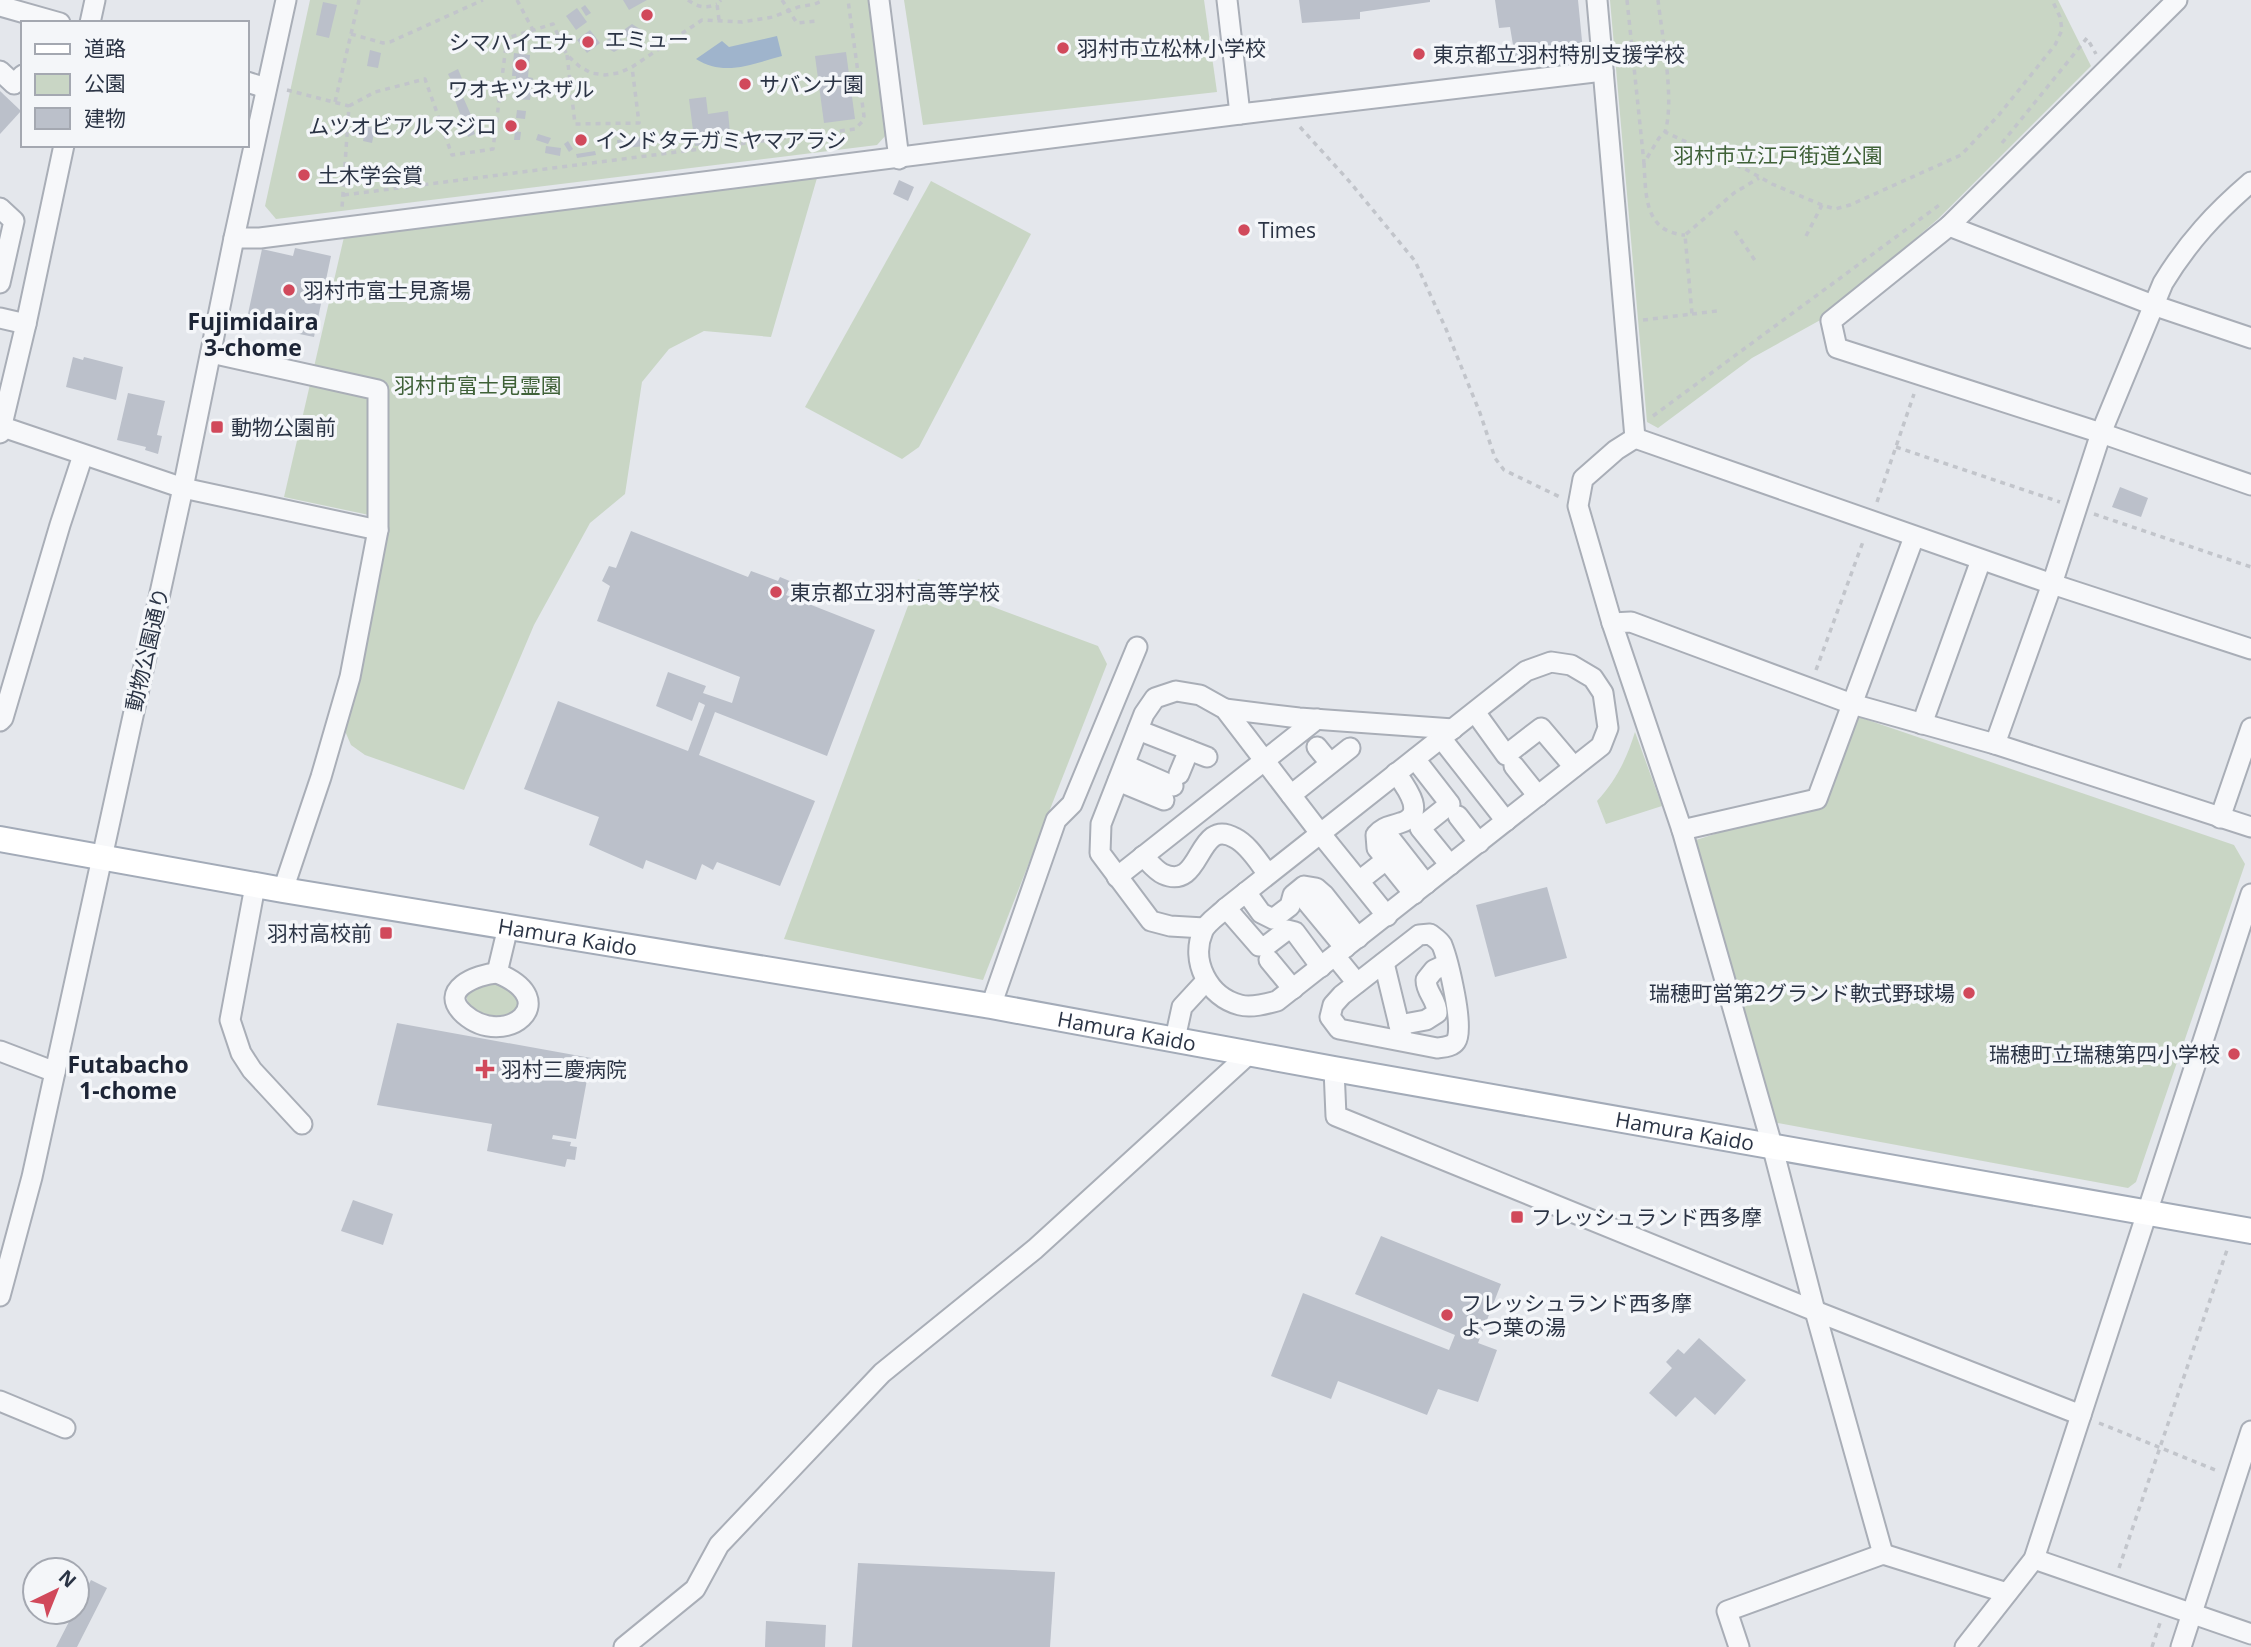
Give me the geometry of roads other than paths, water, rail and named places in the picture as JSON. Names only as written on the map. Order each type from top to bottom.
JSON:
[{"type":"main road","name":"Hamura Kaido","points":[[0,839],[255,886],[991,1006],[2243,1230]]},
{"type":"street","points":[[90,21],[95,0]]},
{"type":"street","name":"動物公園通り","points":[[0,1296],[32,1177],[183,488],[233,238],[285,0]]},
{"type":"street","points":[[879,0],[899,159]]},
{"type":"street","points":[[1227,0],[1240,114]]},
{"type":"street","points":[[1597,0],[1635,434]]},
{"type":"street","points":[[2178,0],[1949,226],[1831,321],[1837,348],[2101,433],[2251,485]]},
{"type":"street","points":[[0,6],[53,21]]},
{"type":"street","points":[[0,71],[14,84],[21,77]]},
{"type":"street","points":[[233,238],[260,238],[1602,71]]},
{"type":"street","points":[[248,82],[266,88]]},
{"type":"street","points":[[64,147],[1,429],[183,488],[378,530]]},
{"type":"street","points":[[1995,744],[2052,584],[2101,433],[2163,283],[2192,240],[2218,210],[2251,182]]},
{"type":"street","points":[[0,208],[14,221],[0,283]]},
{"type":"street","points":[[1949,226],[2153,305],[2251,338]]},
{"type":"street","points":[[0,318],[26,324]]},
{"type":"street","points":[[211,353],[378,390],[378,530],[350,677],[321,777],[283,890]]},
{"type":"street","points":[[1635,434],[1914,537],[2251,649]]},
{"type":"street","points":[[1635,434],[1583,479],[1578,506],[1612,623],[1682,830],[1772,1145],[1883,1554]]},
{"type":"street","points":[[0,720],[3,718],[83,455]]},
{"type":"street","points":[[1682,830],[1817,799],[1914,537]]},
{"type":"street","points":[[1922,724],[1982,560]]},
{"type":"street","points":[[1612,623],[1631,622],[1852,705],[1995,744],[2251,827]]},
{"type":"street","points":[[991,1006],[1056,820],[1072,803],[1137,646]]},
{"type":"street","points":[[1551,662],[1571,665],[1593,678],[1603,693],[1608,728],[1601,746],[1277,1001],[1261,1005],[1240,1005],[1221,996],[1206,981],[1199,962],[1199,946],[1204,928],[1268,874],[1475,712],[1527,671],[1551,662]]},
{"type":"street","points":[[1204,928],[1170,926],[1151,921],[1100,853],[1101,824],[1144,714],[1156,698],[1176,691],[1200,695],[1224,709],[1387,916]]},
{"type":"street","points":[[1224,709],[1447,734],[1506,821]]},
{"type":"street","points":[[1475,712],[1506,755],[1541,728],[1574,767]]},
{"type":"street","points":[[1117,877],[1317,719]]},
{"type":"street","points":[[2220,818],[2251,728]]},
{"type":"street","points":[[1121,773],[1162,787],[1198,753],[1138,730]]},
{"type":"street","points":[[1317,747],[1331,763]]},
{"type":"street","points":[[1291,795],[1350,748]]},
{"type":"street","points":[[1415,759],[1450,804],[1420,828],[1450,865]]},
{"type":"street","points":[[1514,766],[1538,796]]},
{"type":"street","points":[[1396,773],[1415,804],[1410,818],[1402,823],[1387,825],[1376,835],[1377,848],[1397,846]]},
{"type":"street","points":[[1458,816],[1479,843]]},
{"type":"street","points":[[1143,856],[1162,874],[1175,877],[1192,868],[1202,847],[1210,838],[1223,834],[1243,843],[1268,874]]},
{"type":"street","points":[[1359,881],[1397,846]]},
{"type":"street","points":[[1397,846],[1420,889]]},
{"type":"street","points":[[255,886],[230,1020],[241,1053],[252,1070],[302,1124]]},
{"type":"street","points":[[1246,892],[1261,913],[1273,919],[1290,906],[1293,894],[1304,886],[1316,888],[1324,895],[1340,952]]},
{"type":"street","points":[[1965,1647],[2034,1559],[2251,894]]},
{"type":"street","points":[[1226,908],[1259,946],[1266,946],[1287,930],[1340,952]]},
{"type":"street","points":[[1310,913],[1340,952],[1357,984]]},
{"type":"street","points":[[497,973],[508,928]]},
{"type":"street","points":[[1430,934],[1440,942],[1447,964],[1461,1023],[1458,1040],[1450,1046],[1437,1048],[1401,1033],[1339,1029],[1330,1017],[1333,1004],[1357,984],[1419,936],[1430,934]]},
{"type":"street","points":[[1269,960],[1293,989]]},
{"type":"street","points":[[1384,963],[1401,1033]]},
{"type":"street","points":[[1401,1033],[1437,1013],[1435,999],[1427,989],[1426,980],[1434,970],[1447,964]]},
{"type":"street","points":[[1175,1039],[1182,1007],[1206,981]]},
{"type":"street","points":[[0,1051],[55,1072]]},
{"type":"street","points":[[624,1647],[695,1589],[719,1545],[883,1373],[1035,1249],[1250,1052]]},
{"type":"street","points":[[1334,1069],[1336,1116],[1815,1311],[2081,1415]]},
{"type":"street","points":[[0,1401],[65,1428]]},
{"type":"street","points":[[2181,1647],[2243,1480],[2251,1430]]},
{"type":"street","points":[[1739,1647],[1727,1611],[1883,1554],[2007,1593]]},
{"type":"street","points":[[2034,1559],[2251,1634]]},
{"type":"water","points":[[777,36],[782,56],[728,68],[696,59],[722,41],[729,47]]},
{"type":"place","name":"エミュー","points":[[647,15]]},
{"type":"place","name":"シマハイエナ","points":[[588,42]]},
{"type":"place","name":"羽村市立松林小学校","points":[[1063,48]]},
{"type":"place","name":"東京都立羽村特別支援学校","points":[[1419,54]]},
{"type":"place","name":"ワオキツネザル","points":[[521,65]]},
{"type":"place","name":"サバンナ園","points":[[745,84]]},
{"type":"place","name":"ムツオビアルマジロ","points":[[511,126]]},
{"type":"place","name":"インドタテガミヤマアラシ","points":[[581,140]]},
{"type":"place","name":"土木学会賞","points":[[304,175]]},
{"type":"place","name":"Times","points":[[1244,230]]},
{"type":"place","name":"羽村市富士見斎場","points":[[289,290]]},
{"type":"place","name":"動物公園前","points":[[217,427]]},
{"type":"place","name":"東京都立羽村高等学校","points":[[776,592]]},
{"type":"place","name":"羽村高校前","points":[[386,933]]},
{"type":"place","name":"瑞穂町営第2グランド軟式野球場","points":[[1969,993]]},
{"type":"place","name":"瑞穂町立瑞穂第四小学校","points":[[2234,1054]]},
{"type":"place","name":"羽村三慶病院","points":[[485,1069]]},
{"type":"place","name":"フレッシュランド西多摩","points":[[1517,1217]]},
{"type":"place","name":"フレッシュランド西多摩 よつ葉の湯","points":[[1447,1315]]},
{"type":"district","name":"Fujimidaira 3-chome","points":[[253,334]]},
{"type":"district","name":"Futabacho 1-chome","points":[[128,1077]]},
{"type":"park label","name":"羽村市立江戸街道公園","points":[[1778,155]]},
{"type":"park label","name":"羽村市富士見霊園","points":[[478,385]]}]
